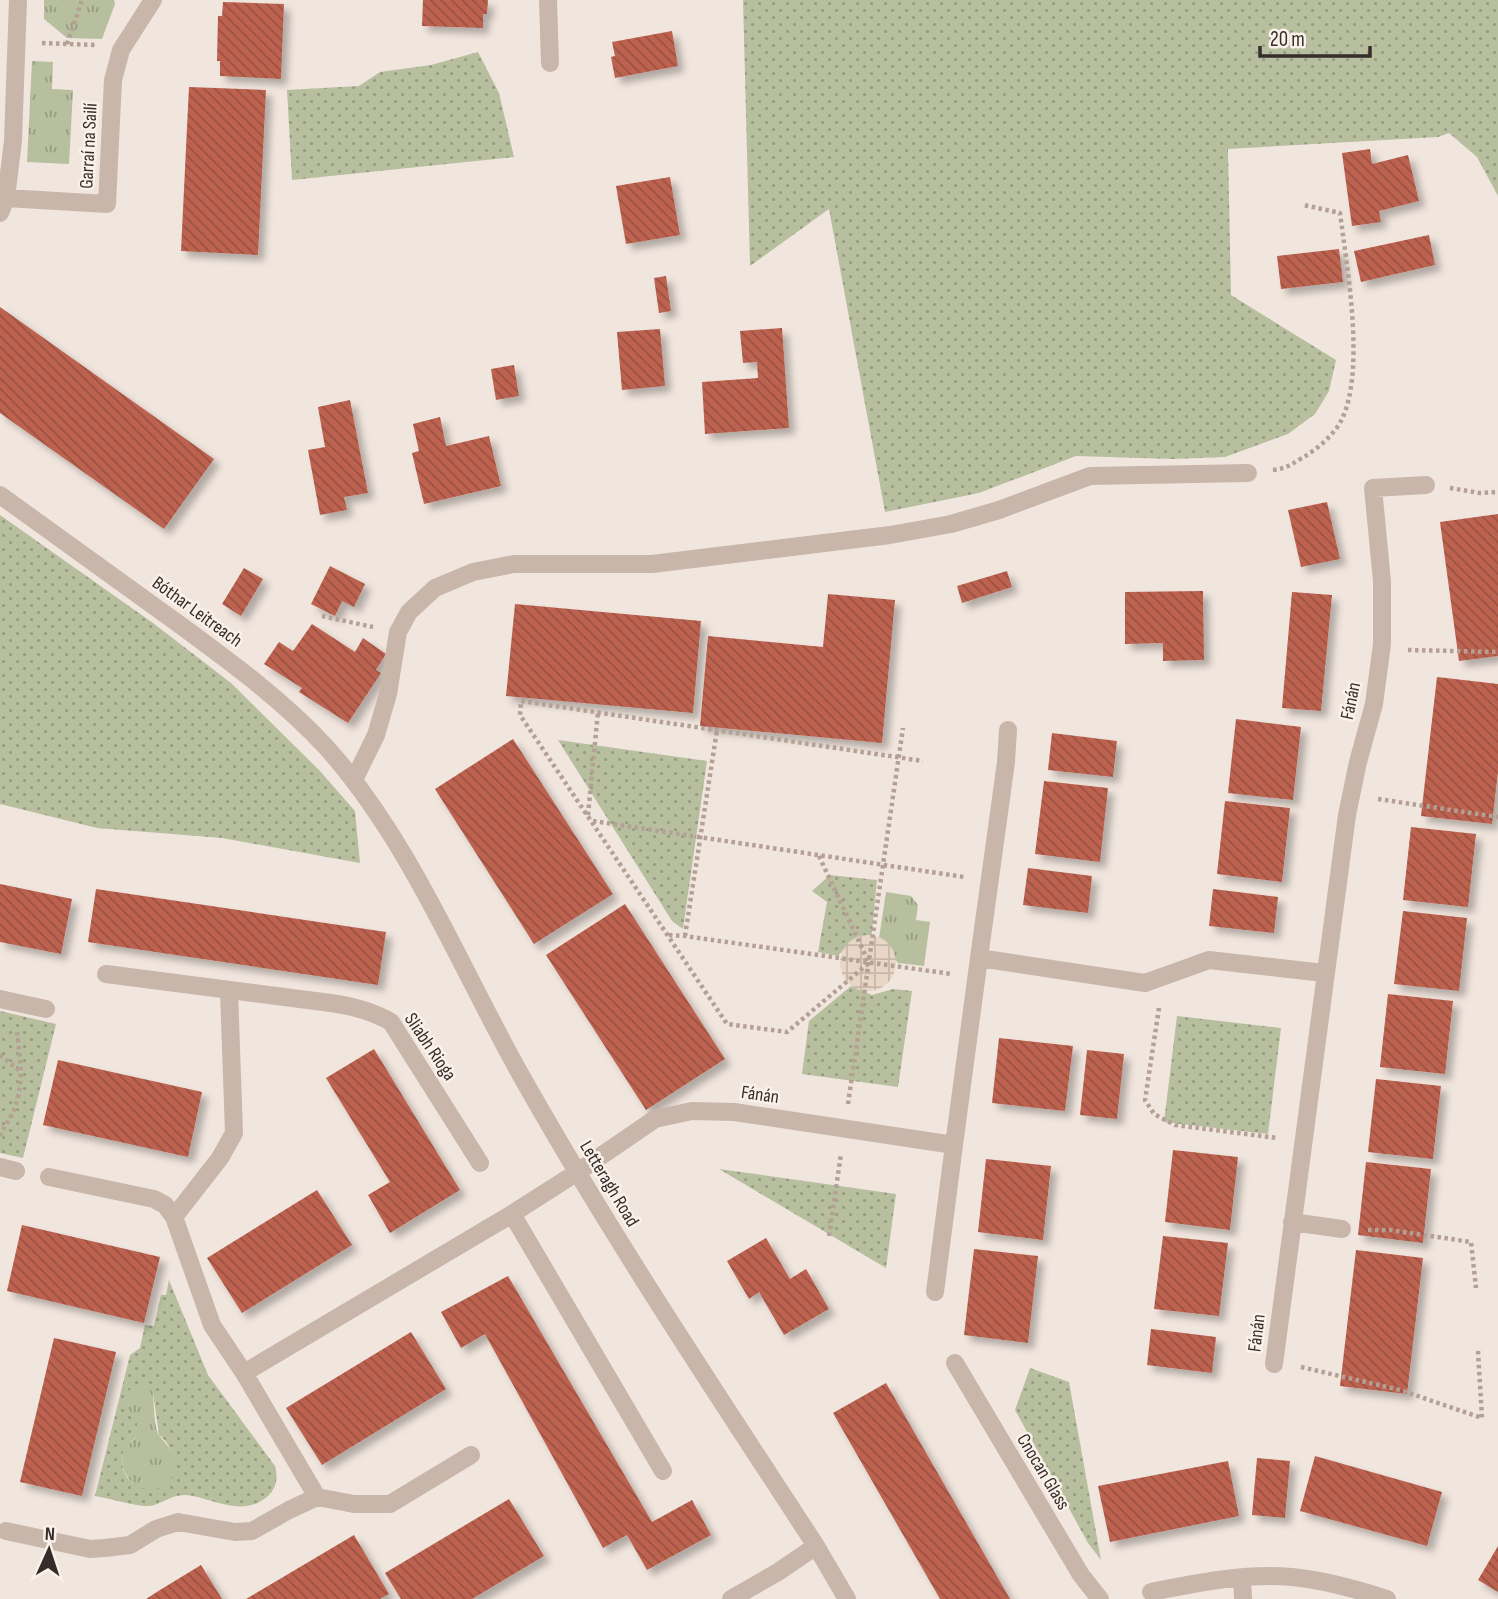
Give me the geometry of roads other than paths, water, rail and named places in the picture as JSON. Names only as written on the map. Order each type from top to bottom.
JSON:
[{"type":"street","name":"Garraí na Sailí","points":[[18,0],[13,141],[4,197],[107,204],[113,80],[124,45],[153,0]]},
{"type":"street","points":[[548,0],[550,63]]},
{"type":"street","points":[[354,780],[376,735],[388,694],[398,632],[409,612],[435,588],[473,572],[504,566],[551,563],[652,564],[698,560],[863,538],[951,524],[999,510],[1090,476],[1248,473]]},
{"type":"street","name":"Fánán","points":[[1274,1364],[1324,973],[1350,802],[1374,704],[1381,649],[1382,580],[1373,488],[1426,485]]},
{"type":"street","name":"Bóthar Leitreach","points":[[0,495],[249,676],[296,715],[354,780]]},
{"type":"street","points":[[935,1292],[1006,762],[1008,730]]},
{"type":"street","name":"Letteragh Road","points":[[354,780],[412,870],[512,1061],[576,1173],[816,1546],[847,1599]]},
{"type":"street","points":[[979,958],[1145,984],[1209,960],[1324,973]]},
{"type":"street","name":"Sliabh Rioga","points":[[106,974],[349,1005],[378,1015],[391,1022],[480,1163]]},
{"type":"street","points":[[174,1217],[220,1158],[234,1133],[229,991]]},
{"type":"street","points":[[7,1000],[46,1009]]},
{"type":"street","name":"Fánán","points":[[576,1173],[655,1119],[692,1111],[734,1112],[954,1145]]},
{"type":"street","points":[[244,1373],[576,1173]]},
{"type":"street","points":[[49,1177],[154,1199],[165,1205],[174,1217],[212,1325],[244,1373],[317,1497]]},
{"type":"street","points":[[512,1214],[663,1471]]},
{"type":"street","points":[[1292,1222],[1342,1229]]},
{"type":"street","name":"Cnocan Glass","points":[[955,1363],[1081,1575],[1100,1599]]},
{"type":"street","points":[[6,1531],[90,1549],[130,1545],[156,1529],[178,1522],[235,1532],[252,1531],[317,1497],[354,1504],[390,1504],[471,1455]]},
{"type":"street","points":[[731,1599],[816,1546]]},
{"type":"street","points":[[1151,1592],[1211,1580],[1290,1577],[1340,1585],[1387,1599]]},
{"type":"street","points":[[1242,1578],[1242,1599]]}]
